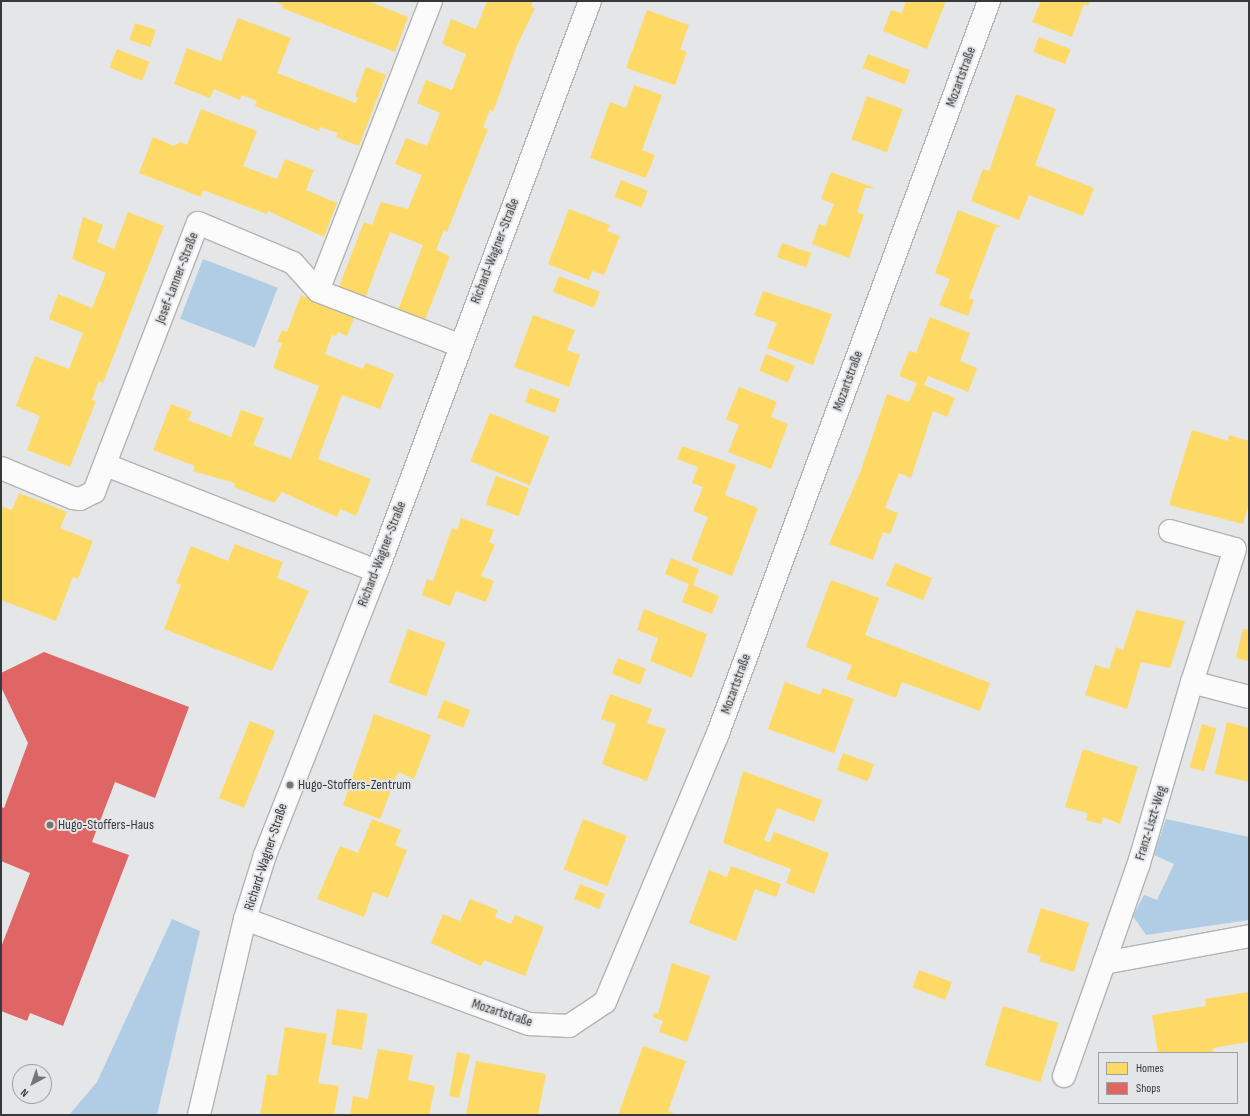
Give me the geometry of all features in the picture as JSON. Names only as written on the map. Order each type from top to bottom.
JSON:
[{"type":"street","points":[[318,291],[431,1]]},
{"type":"street","name":"Richard-Wagner-Straße","points":[[199,1115],[245,919],[290,785],[377,571],[459,346],[590,1]]},
{"type":"street","name":"Mozartstraße","points":[[245,919],[529,1024],[569,1026],[605,1002],[717,736],[989,1]]},
{"type":"street","name":"Josef-Lanner-Straße","points":[[1,468],[80,499],[94,492],[106,465],[198,223],[293,263],[318,291],[459,346]]},
{"type":"street","points":[[106,465],[377,571]]},
{"type":"street","name":"Franz-Liszt-Weg","points":[[1064,1076],[1139,863],[1192,682],[1242,551],[1170,531]]},
{"type":"street","points":[[1192,682],[1249,696]]},
{"type":"street","points":[[1104,963],[1249,936]]},
{"type":"shaded area","points":[[203,259],[278,288],[255,347],[180,319]]},
{"type":"shaded area","points":[[1166,819],[1249,837],[1249,920],[1146,935],[1133,916],[1144,895],[1157,900],[1174,864],[1154,855]]},
{"type":"shaded area","points":[[172,919],[200,931],[157,1115],[69,1115],[97,1082]]},
{"type":"building: Homes","points":[[273,1],[368,1],[408,17],[395,52],[282,8],[283,5]]},
{"type":"building: Homes","points":[[487,1],[533,1],[531,7],[535,8],[516,48],[493,112],[490,110],[483,127],[488,129],[447,232],[444,230],[436,250],[450,256],[425,320],[398,310],[423,245],[390,232],[365,298],[339,287],[364,222],[372,225],[381,202],[408,209],[422,175],[395,164],[406,138],[427,146],[440,113],[417,103],[426,80],[452,90],[466,54],[442,44],[451,19],[476,29]]},
{"type":"building: Homes","points":[[906,1],[946,1],[927,49],[883,31],[891,10],[902,13]]},
{"type":"building: Homes","points":[[1041,1],[1090,1],[1088,6],[1084,4],[1072,37],[1032,22]]},
{"type":"building: Homes","points":[[647,10],[689,25],[680,49],[687,52],[675,85],[626,68]]},
{"type":"building: Homes","points":[[238,18],[291,38],[277,73],[356,103],[358,98],[355,96],[366,67],[386,75],[359,146],[336,137],[338,133],[320,127],[319,131],[255,106],[257,101],[242,95],[240,100],[214,89],[210,98],[174,84],[187,48],[221,61]]},
{"type":"building: Homes","points":[[135,23],[156,30],[150,47],[129,40]]},
{"type":"building: Homes","points":[[1039,37],[1071,49],[1065,64],[1033,52]]},
{"type":"building: Homes","points":[[117,49],[149,62],[142,81],[110,68]]},
{"type":"building: Homes","points":[[868,54],[910,70],[905,84],[863,68]]},
{"type":"building: Homes","points":[[634,85],[662,95],[642,150],[655,155],[646,178],[590,158],[610,102],[626,108]]},
{"type":"building: Homes","points":[[1016,94],[1056,109],[1035,165],[1094,188],[1083,216],[1029,195],[1019,220],[971,201],[983,169],[989,171]]},
{"type":"building: Homes","points":[[867,96],[903,109],[887,152],[851,139]]},
{"type":"building: Homes","points":[[201,109],[257,131],[243,166],[277,179],[285,159],[314,170],[306,190],[337,203],[324,237],[268,211],[267,214],[203,190],[201,197],[139,173],[153,137],[174,146],[180,142],[187,145]]},
{"type":"building: Homes","points":[[831,172],[875,188],[865,188],[857,212],[864,215],[849,258],[812,244],[819,224],[825,226],[834,204],[821,199]]},
{"type":"building: Homes","points":[[621,180],[648,191],[641,208],[614,197]]},
{"type":"building: Homes","points":[[569,209],[610,225],[607,231],[620,236],[604,275],[592,271],[589,280],[548,264]]},
{"type":"building: Homes","points":[[958,210],[1002,227],[996,227],[969,298],[974,300],[968,316],[939,305],[950,279],[935,273]]},
{"type":"building: Homes","points":[[128,212],[164,226],[103,383],[99,381],[92,400],[96,401],[70,467],[27,450],[40,416],[16,406],[35,356],[69,369],[83,333],[49,319],[58,294],[92,308],[106,273],[72,259],[83,217],[103,225],[97,242],[114,249]]},
{"type":"building: Homes","points":[[782,243],[811,253],[806,267],[777,257]]},
{"type":"building: Homes","points":[[559,276],[600,292],[594,308],[553,292]]},
{"type":"building: Homes","points":[[763,291],[832,314],[813,365],[767,348],[777,323],[754,315]]},
{"type":"building: Homes","points":[[301,295],[355,316],[347,336],[338,332],[336,336],[332,335],[325,354],[363,369],[366,363],[394,374],[380,409],[342,395],[318,459],[371,479],[356,516],[340,509],[337,517],[282,492],[274,503],[234,487],[235,483],[193,471],[195,466],[153,450],[171,404],[192,412],[188,420],[231,437],[241,410],[264,418],[253,445],[291,459],[319,386],[273,368],[282,343],[277,342],[282,330],[287,332]]},
{"type":"building: Homes","points":[[533,315],[575,330],[567,350],[580,355],[569,387],[514,367]]},
{"type":"building: Homes","points":[[930,317],[970,333],[960,361],[977,368],[968,392],[928,376],[924,385],[955,398],[947,417],[933,411],[911,478],[899,473],[885,508],[898,513],[890,534],[883,532],[873,560],[829,544],[860,473],[887,394],[909,402],[917,383],[899,376],[909,351],[916,353]]},
{"type":"building: Homes","points":[[766,354],[795,366],[788,382],[759,371]]},
{"type":"building: Homes","points":[[739,387],[777,402],[771,417],[788,424],[771,469],[728,452],[739,425],[726,419]]},
{"type":"building: Homes","points":[[530,388],[560,399],[555,413],[525,402]]},
{"type":"building: Homes","points":[[490,413],[549,437],[530,485],[471,461]]},
{"type":"building: Homes","points":[[1192,430],[1228,441],[1229,435],[1249,441],[1249,503],[1243,524],[1169,505]]},
{"type":"building: Homes","points":[[682,446],[736,465],[725,495],[758,508],[732,576],[691,560],[708,517],[693,511],[703,487],[692,483],[698,467],[677,459]]},
{"type":"building: Homes","points":[[496,476],[529,488],[519,516],[486,504]]},
{"type":"building: Homes","points":[[19,493],[67,512],[60,528],[93,541],[78,579],[73,577],[56,621],[1,600],[1,506],[12,510]]},
{"type":"building: Homes","points":[[461,518],[494,530],[489,542],[495,545],[481,576],[494,581],[486,602],[456,591],[450,606],[422,595],[427,579],[433,581],[452,528],[457,530]]},
{"type":"building: Homes","points":[[235,544],[283,562],[277,578],[309,591],[272,671],[164,629],[181,585],[176,583],[191,546],[228,561]]},
{"type":"building: Homes","points":[[671,558],[699,569],[693,585],[719,596],[712,614],[682,602],[689,584],[665,574]]},
{"type":"building: Homes","points":[[895,563],[932,578],[923,600],[886,585]]},
{"type":"building: Homes","points":[[831,580],[879,598],[865,635],[990,683],[980,711],[902,682],[896,698],[846,679],[852,665],[806,647]]},
{"type":"building: Homes","points":[[644,609],[707,634],[692,678],[650,661],[658,638],[637,630]]},
{"type":"building: Homes","points":[[1136,610],[1185,621],[1170,668],[1141,662],[1127,709],[1085,695],[1095,665],[1109,669],[1116,647],[1123,650]]},
{"type":"building: Homes","points":[[408,629],[446,643],[426,696],[389,683]]},
{"type":"building: Homes","points":[[1243,629],[1249,630],[1249,661],[1236,658]]},
{"type":"building: Homes","points":[[618,658],[646,669],[640,685],[612,674]]},
{"type":"building: Homes","points":[[785,682],[820,695],[823,688],[854,699],[834,753],[768,729]]},
{"type":"building: Homes","points":[[610,694],[652,709],[647,723],[666,729],[647,781],[602,764],[616,724],[601,719]]},
{"type":"building: Homes","points":[[444,700],[470,710],[463,728],[437,718]]},
{"type":"building: Homes","points":[[374,714],[431,735],[414,779],[398,772],[380,819],[343,805]]},
{"type":"building: Homes","points":[[250,721],[275,731],[244,808],[219,798]]},
{"type":"building: Homes","points":[[1227,722],[1249,728],[1249,782],[1215,774]]},
{"type":"building: Homes","points":[[1202,724],[1216,728],[1204,771],[1190,767]]},
{"type":"building: Homes","points":[[1083,749],[1138,767],[1120,824],[1103,817],[1101,824],[1086,820],[1088,813],[1065,807]]},
{"type":"building: Homes","points":[[843,753],[874,764],[868,781],[837,770]]},
{"type":"building: Homes","points":[[743,771],[822,800],[814,822],[777,808],[764,840],[770,842],[774,832],[829,853],[814,894],[786,883],[791,869],[723,843]]},
{"type":"building: Homes","points":[[372,819],[401,830],[395,845],[407,850],[388,898],[373,892],[364,917],[317,899],[340,846],[358,853]]},
{"type":"building: Homes","points":[[583,819],[627,836],[608,886],[564,869]]},
{"type":"building: Homes","points":[[731,866],[781,884],[776,897],[755,889],[736,941],[689,923],[709,870],[727,877]]},
{"type":"building: Homes","points":[[580,884],[605,894],[599,909],[574,899]]},
{"type":"building: Homes","points":[[470,899],[498,910],[495,917],[511,924],[515,915],[544,927],[525,976],[484,960],[481,966],[431,943],[443,914],[460,921]]},
{"type":"building: Homes","points":[[1041,908],[1089,923],[1074,972],[1039,961],[1041,956],[1027,952]]},
{"type":"building: Homes","points":[[672,963],[710,976],[687,1042],[659,1032],[663,1021],[653,1017],[654,1012],[658,1014]]},
{"type":"building: Homes","points":[[919,970],[952,982],[945,1000],[913,988]]},
{"type":"building: Homes","points":[[1249,992],[1249,1042],[1213,1048],[1214,1052],[1158,1052],[1152,1015],[1206,1006],[1205,999]]},
{"type":"building: Homes","points":[[1003,1006],[1058,1023],[1040,1082],[985,1065]]},
{"type":"building: Homes","points":[[337,1009],[368,1014],[362,1049],[331,1045]]},
{"type":"building: Homes","points":[[285,1027],[327,1034],[318,1083],[339,1086],[334,1115],[260,1115],[267,1074],[277,1076]]},
{"type":"building: Homes","points":[[643,1046],[686,1061],[668,1111],[679,1115],[618,1115]]},
{"type":"building: Homes","points":[[378,1049],[413,1055],[408,1080],[435,1086],[429,1115],[350,1115],[353,1096],[368,1099]]},
{"type":"building: Homes","points":[[457,1052],[470,1055],[459,1098],[449,1096]]},
{"type":"building: Homes","points":[[476,1061],[546,1074],[538,1115],[466,1115]]},
{"type":"building: Shops","name":"Hugo-Stoffers-Haus","points":[[44,652],[189,707],[155,798],[115,782],[92,842],[129,855],[63,1026],[30,1013],[27,1021],[1,1011],[1,947],[30,873],[1,861],[1,807],[4,808],[28,743],[1,687],[1,673]]},
{"type":"place","name":"Hugo-Stoffers-Zentrum","points":[[290,785]]},
{"type":"place","name":"Hugo-Stoffers-Haus","points":[[50,825]]}]
